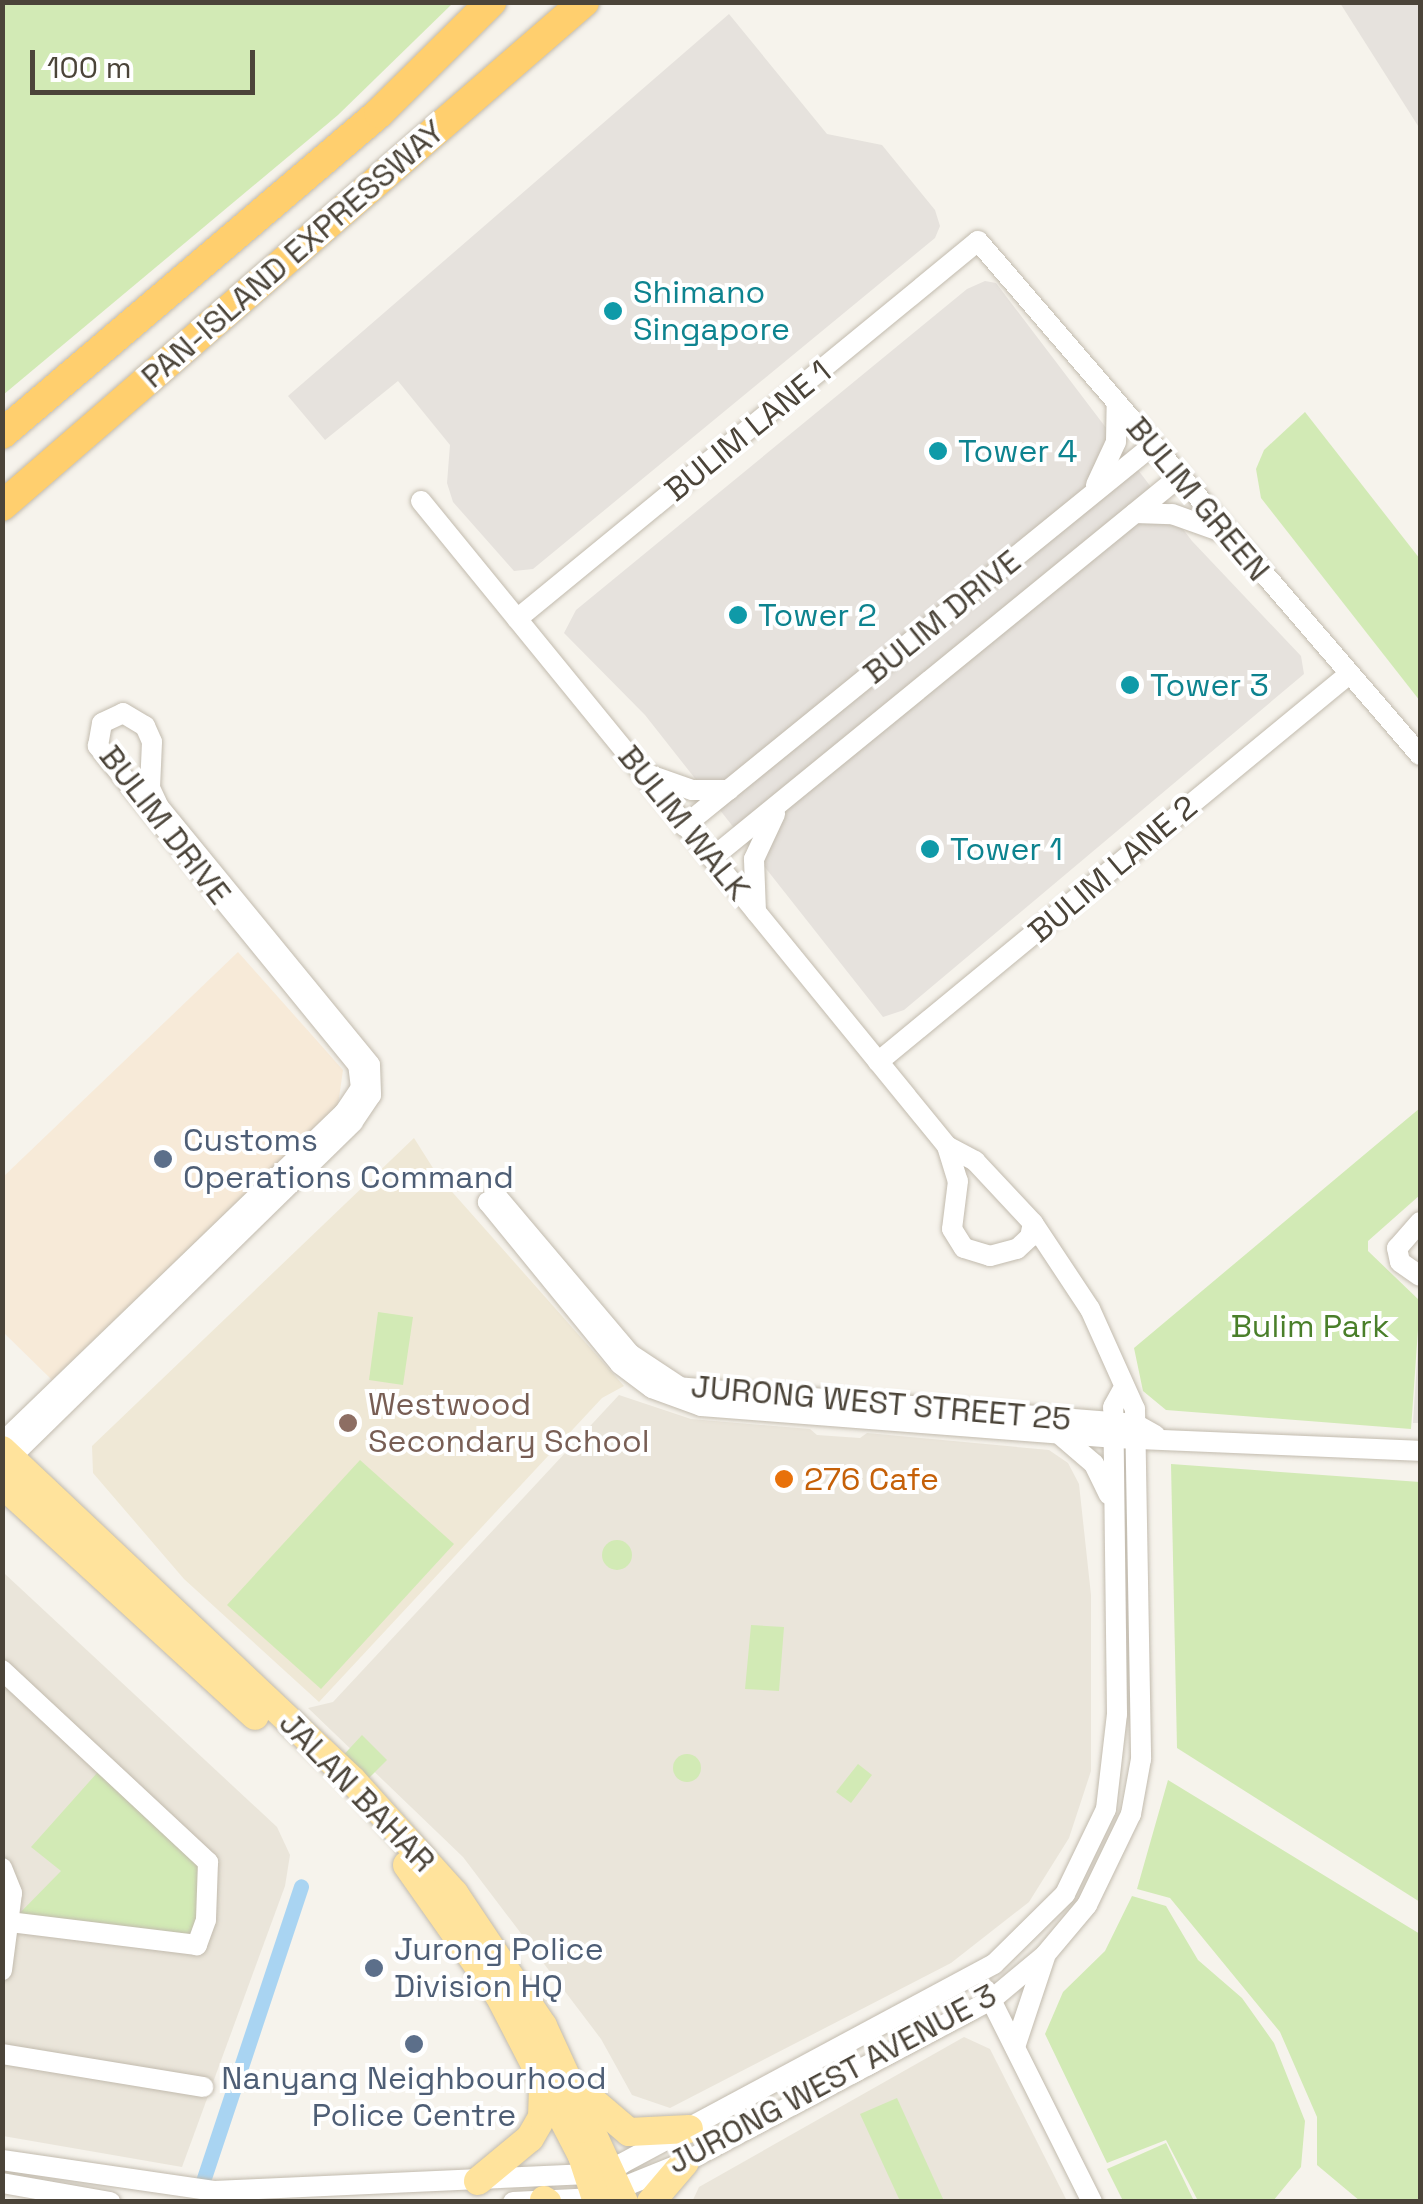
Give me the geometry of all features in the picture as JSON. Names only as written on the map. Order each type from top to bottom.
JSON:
[{"type":"highway","name":"PAN-ISLAND EXPRESSWAY","points":[[2,434],[379,113],[491,2]]},
{"type":"highway","name":"PAN-ISLAND EXPRESSWAY","points":[[2,506],[584,2]]},
{"type":"main road","name":"JALAN BAHAR","points":[[5,1458],[397,1853],[452,1923],[556,2076],[606,2189]]},
{"type":"main road","points":[[478,2180],[530,2138],[556,2076],[628,2132],[688,2129]]},
{"type":"main road","points":[[651,2202],[685,2162]]},
{"type":"street","name":"BULIM GREEN","points":[[978,241],[1420,755]]},
{"type":"street","name":"BULIM LANE 1","points":[[517,619],[978,241]]},
{"type":"street","points":[[1087,499],[1112,453],[1117,404]]},
{"type":"street","name":"BULIM DRIVE","points":[[684,826],[1152,445]]},
{"type":"street","name":"BULIM DRIVE","points":[[712,858],[1179,476]]},
{"type":"street","name":"BULIM WALK","points":[[420,501],[948,1146],[976,1162],[1034,1224],[1108,1346],[1122,1392],[1135,1409],[1142,1433]]},
{"type":"street","points":[[1135,513],[1172,514],[1228,534]]},
{"type":"street","name":"BULIM LANE 2","points":[[878,1062],[1348,675]]},
{"type":"street","name":"BULIM DRIVE","points":[[122,713],[145,726],[152,742],[150,788],[160,807],[370,1065],[372,1094],[353,1122],[5,1458],[344,1113],[361,1088],[358,1065],[98,746],[102,723],[122,713]]},
{"type":"street","points":[[642,772],[692,790],[730,790]]},
{"type":"street","points":[[756,912],[754,859],[781,803]]},
{"type":"street","points":[[948,1146],[958,1181],[952,1229],[964,1248],[977,1252],[1016,1249],[1030,1238],[1034,1224]]},
{"type":"street","name":"JURONG WEST STREET 25","points":[[1113,1430],[1057,1432],[700,1406],[668,1395],[620,1364],[488,1202],[498,1198],[630,1354],[680,1387],[1113,1430],[1142,1433],[1420,1451]]},
{"type":"street","points":[[1420,1222],[1397,1248],[1400,1262],[1420,1276]]},
{"type":"street","name":"BULIM WALK","points":[[1016,1249],[1065,1278]]},
{"type":"street","points":[[1113,1430],[1122,1392]]},
{"type":"street","name":"JURONG WEST AVENUE 3","points":[[606,2189],[688,2129],[978,1975],[1030,1935],[1065,1894],[1106,1809],[1117,1714],[1113,1430]]},
{"type":"street","points":[[1057,1432],[1094,1464],[1112,1502]]},
{"type":"street","name":"JURONG WEST AVENUE 3","points":[[606,2189],[685,2162],[991,2000],[1046,1955],[1105,1878],[1131,1814],[1142,1759],[1142,1433]]},
{"type":"street","points":[[2,1670],[208,1862],[206,1920],[197,1944],[6,1922]]},
{"type":"street","points":[[2,1868],[12,1893],[2,1970]]},
{"type":"street","points":[[1015,2047],[1046,1955]]},
{"type":"street","points":[[978,1975],[1092,2202]]},
{"type":"street","points":[[2,2054],[203,2087]]},
{"type":"street","points":[[2,2160],[214,2191],[478,2180],[606,2189]]},
{"type":"street","points":[[2,2182],[110,2202]]},
{"type":"street","points":[[513,2202],[546,2201],[606,2189]]},
{"type":"shaded area","points":[[1340,3],[1420,3],[1420,129]]},
{"type":"shaded area","name":"Shimano Singapore","points":[[729,14],[827,134],[882,145],[935,210],[940,226],[935,238],[533,569],[514,571],[453,502],[447,483],[450,445],[398,381],[325,440],[288,396]]},
{"type":"shaded area","points":[[985,281],[996,283],[1192,541],[1301,656],[1304,674],[904,1010],[883,1017],[645,715],[564,633],[576,610],[967,289]]},
{"type":"shaded area","name":"Customs Operations Command","points":[[238,952],[343,1070],[338,1105],[52,1380],[3,1332],[3,1177]]},
{"type":"shaded area","name":"Westwood Secondary School","points":[[414,1138],[438,1176],[624,1386],[602,1398],[319,1702],[184,1579],[93,1473],[92,1446]]},
{"type":"shaded area","points":[[1420,1317],[1420,1423],[1413,1423]]},
{"type":"shaded area","points":[[619,1395],[691,1419],[810,1429],[817,1435],[860,1438],[867,1433],[1049,1450],[1068,1463],[1079,1484],[1091,1595],[1091,1771],[1069,1838],[1029,1902],[951,1963],[670,2108],[632,2095],[601,2039],[463,1857],[308,1708],[333,1702]]},
{"type":"shaded area","points":[[5,1574],[277,1827],[290,1855],[285,1886],[182,2167],[3,2136]]},
{"type":"shaded area","points":[[964,2037],[990,2049],[1067,2201],[692,2202],[699,2187]]},
{"type":"green space","points":[[3,2],[453,3],[338,115],[3,395]]},
{"type":"green space","points":[[1305,412],[1420,559],[1420,701],[1261,498],[1256,469],[1264,450]]},
{"type":"green space","name":"Bulim Park","points":[[1420,1108],[1420,1195],[1368,1241],[1368,1251],[1420,1301],[1411,1429],[1166,1410],[1143,1391],[1134,1348]]},
{"type":"green space","points":[[378,1312],[413,1317],[403,1385],[369,1380]]},
{"type":"green space","points":[[360,1460],[454,1544],[321,1689],[227,1605]]},
{"type":"green space","points":[[1171,1464],[1420,1482],[1420,1902],[1177,1748]]},
{"type":"green space","points":[[617,1540],[628,1544],[632,1555],[628,1566],[617,1570],[606,1566],[602,1555],[606,1544]]},
{"type":"green space","points":[[751,1625],[784,1627],[779,1691],[745,1689]]},
{"type":"green space","points":[[362,1735],[387,1760],[363,1784],[338,1761]]},
{"type":"green space","points":[[687,1754],[697,1758],[701,1768],[697,1778],[687,1782],[677,1778],[673,1768],[677,1758]]},
{"type":"green space","points":[[105,1764],[202,1850],[197,1945],[10,1923],[61,1871],[31,1847]]},
{"type":"green space","points":[[858,1764],[872,1775],[851,1803],[836,1792]]},
{"type":"green space","points":[[1168,1780],[1420,1934],[1420,2201],[1360,2201],[1317,2165],[1317,2117],[1280,2032],[1170,1898],[1137,1889]]},
{"type":"green space","points":[[1132,1896],[1166,1906],[1198,1960],[1242,1998],[1274,2043],[1305,2121],[1301,2167],[1273,2201],[1197,2199],[1166,2140],[1107,2163],[1045,2034],[1063,1992],[1105,1951]]},
{"type":"green space","points":[[897,2098],[944,2201],[900,2201],[860,2114]]},
{"type":"green space","points":[[1166,2143],[1194,2201],[1123,2201],[1107,2169]]},
{"type":"waterway","points":[[200,2190],[301,1886]]},
{"type":"place","name":"Shimano Singapore","points":[[613,311]]},
{"type":"place","name":"Tower 4","points":[[938,451]]},
{"type":"place","name":"Tower 2","points":[[738,615]]},
{"type":"place","name":"Tower 3","points":[[1130,685]]},
{"type":"place","name":"Tower 1","points":[[930,849]]},
{"type":"place","name":"Customs Operations Command","points":[[163,1159]]},
{"type":"place","name":"Westwood Secondary School","points":[[348,1423]]},
{"type":"place","name":"276 Cafe","points":[[784,1479]]},
{"type":"place","name":"Jurong Police Division HQ","points":[[374,1968]]},
{"type":"place","name":"Nanyang Neighbourhood Police Centre","points":[[414,2044]]}]
